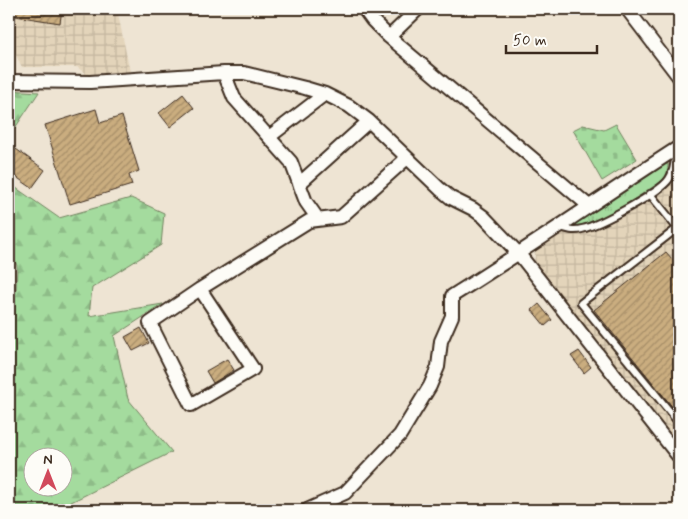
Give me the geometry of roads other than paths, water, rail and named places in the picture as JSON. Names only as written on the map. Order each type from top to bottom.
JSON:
[{"type":"street","points":[[364,9],[389,37],[589,206]]},
{"type":"street","points":[[389,37],[418,9]]},
{"type":"street","points":[[627,9],[679,77]]},
{"type":"street","points":[[224,73],[234,98],[292,162],[306,202],[318,219]]},
{"type":"street","points":[[9,81],[90,82],[244,73],[325,94],[349,106],[369,121],[445,194],[484,217],[519,254],[679,457]]},
{"type":"street","points":[[270,138],[325,94]]},
{"type":"street","points":[[299,184],[369,121]]},
{"type":"street","points":[[307,510],[345,492],[400,435],[430,386],[438,367],[441,341],[452,316],[452,296],[519,254],[677,148]]},
{"type":"street","points":[[200,289],[253,369],[191,405],[150,323],[200,289],[309,221],[341,217],[407,158]]},
{"type":"lane","points":[[560,226],[566,229],[582,230],[629,208],[666,184],[671,177],[677,148]]},
{"type":"lane","points":[[650,194],[679,228],[581,303],[679,423]]}]
